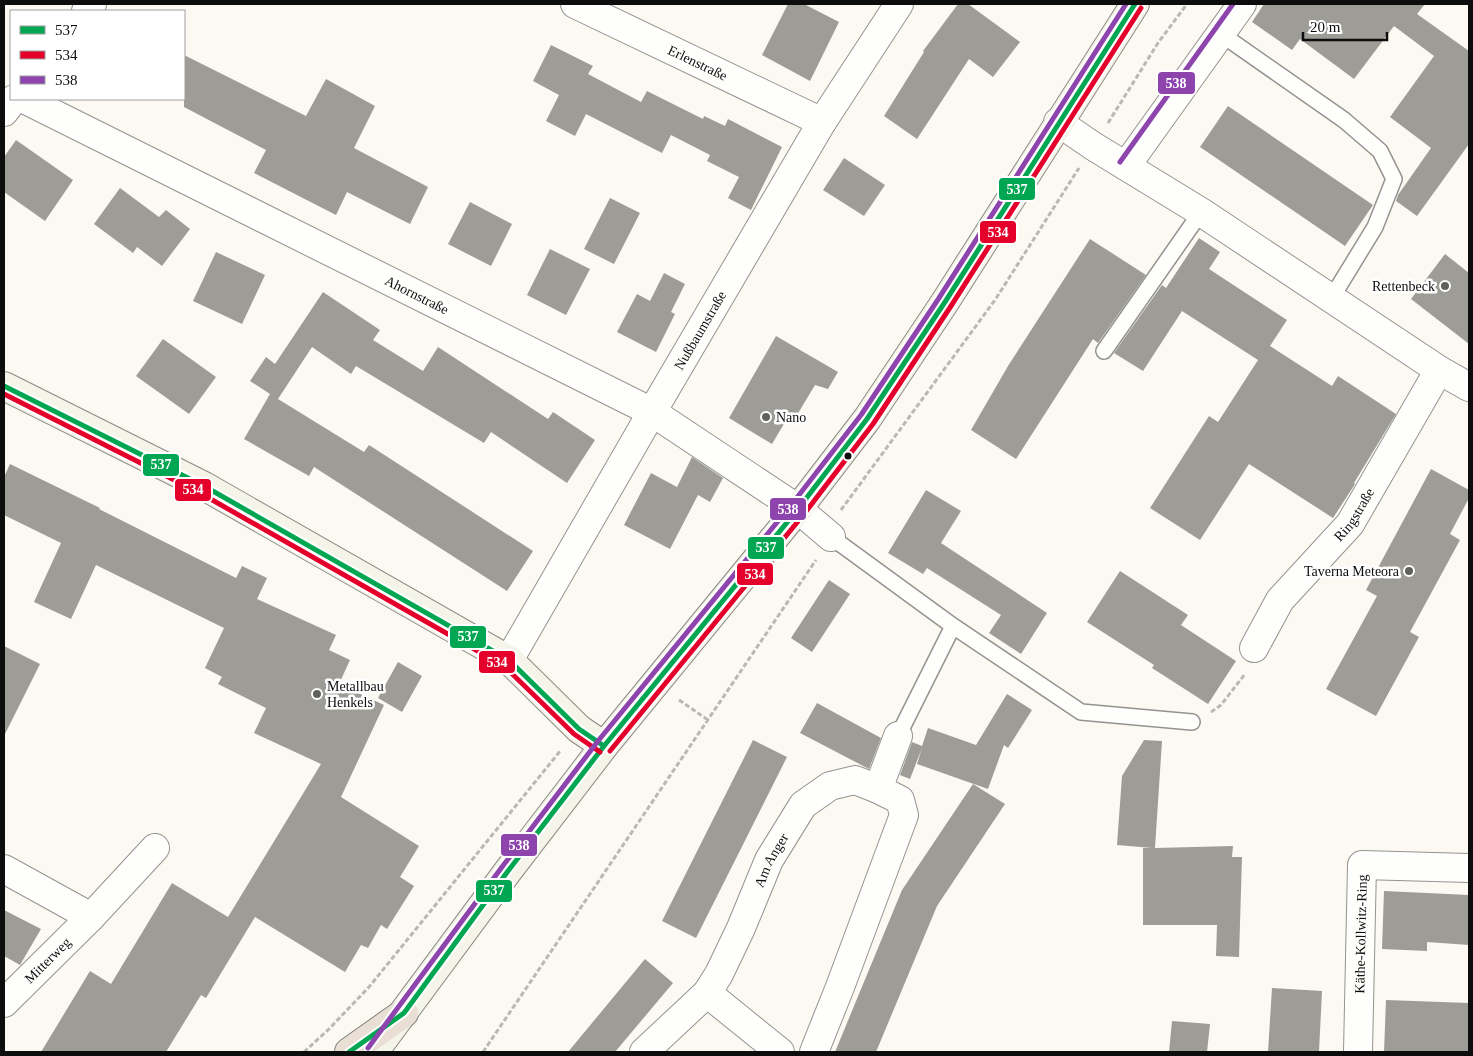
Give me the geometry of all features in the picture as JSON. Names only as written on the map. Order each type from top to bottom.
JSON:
[{"type":"highway","points":[[349,1052],[404,1013]]},
{"type":"street","name":"Erlenstraße","points":[[575,4],[822,122]]},
{"type":"street","name":"Nußbaumstraße","points":[[509,660],[822,122],[898,4]]},
{"type":"street","points":[[374,1052],[508,870],[604,746],[798,509],[872,411],[945,302],[1134,4]]},
{"type":"street","points":[[1126,166],[1242,4]]},
{"type":"street","points":[[4,112],[13,100]]},
{"type":"street","name":"Ahornstraße","points":[[26,100],[652,412],[798,509]]},
{"type":"street","points":[[1058,122],[1093,146],[1201,212],[1439,370],[1469,387]]},
{"type":"street","name":"Ringstraße","points":[[1254,648],[1280,600],[1350,524],[1439,370]]},
{"type":"street","points":[[4,386],[204,486],[509,660],[579,729],[604,746]]},
{"type":"street","points":[[798,509],[831,537]]},
{"type":"street","points":[[878,789],[898,736]]},
{"type":"street","name":"Am Anger","points":[[644,1052],[707,993],[719,974],[769,860],[803,805],[830,786],[855,780],[900,800],[904,815],[814,1052]]},
{"type":"street","name":"Mitterweg","points":[[4,1003],[91,917],[154,848]]},
{"type":"street","name":"Käthe-Kollwitz-Ring","points":[[1358,1052],[1362,865],[1469,868]]},
{"type":"street","points":[[4,869],[91,917]]},
{"type":"street","points":[[707,993],[780,1052]]},
{"type":"lane","points":[[1221,34],[1344,120],[1380,152],[1394,179],[1375,227],[1331,298]]},
{"type":"lane","points":[[1104,351],[1201,212]]},
{"type":"lane","points":[[831,537],[953,626],[1081,712],[1192,722]]},
{"type":"lane","points":[[898,736],[953,626]]},
{"type":"path","points":[[483,1052],[831,537],[841,511],[995,300],[1158,44],[1187,4]]},
{"type":"path","points":[[1192,722],[1209,714],[1221,705],[1246,673],[1254,648]]},
{"type":"path","points":[[655,684],[708,720]]},
{"type":"path","points":[[304,1052],[369,987],[579,729]]},
{"type":"building","points":[[788,4],[804,4],[839,22],[810,81],[762,55]]},
{"type":"building","points":[[958,4],[968,4],[1020,42],[993,77],[969,59],[917,139],[884,116],[923,51]]},
{"type":"building","points":[[1264,4],[1425,4],[1417,14],[1469,51],[1469,144],[1417,216],[1396,201],[1398,195],[1431,148],[1390,117],[1434,56],[1394,26],[1354,79],[1300,39],[1292,50],[1252,22]]},
{"type":"building","points":[[551,45],[593,66],[588,74],[641,102],[647,91],[703,119],[704,116],[725,126],[728,119],[782,147],[751,210],[728,198],[739,177],[707,161],[710,155],[671,135],[662,153],[586,114],[575,136],[546,121],[559,95],[533,81]]},
{"type":"building","points":[[185,56],[306,116],[326,79],[375,106],[354,148],[428,187],[410,224],[347,192],[336,215],[254,173],[266,150],[184,107]]},
{"type":"building","points":[[1228,106],[1373,205],[1345,246],[1200,147]]},
{"type":"building","points":[[16,140],[73,180],[45,221],[4,192],[4,157]]},
{"type":"building","points":[[844,158],[885,185],[864,216],[823,190]]},
{"type":"building","points":[[120,188],[159,217],[166,210],[190,229],[162,266],[137,247],[133,253],[94,224]]},
{"type":"building","points":[[610,198],[640,213],[614,264],[584,249]]},
{"type":"building","points":[[470,202],[512,224],[491,266],[448,244]]},
{"type":"building","points":[[1199,238],[1220,252],[1209,269],[1287,320],[1270,346],[1332,386],[1338,376],[1396,414],[1333,518],[1249,464],[1200,540],[1150,508],[1209,416],[1218,422],[1258,360],[1182,311],[1143,371],[1114,353],[1162,285],[1166,288]]},
{"type":"building","points":[[1090,239],[1146,275],[1098,343],[1093,339],[1016,459],[971,430],[1008,366]]},
{"type":"building","points":[[550,249],[590,269],[566,315],[527,295]]},
{"type":"building","points":[[216,252],[265,275],[242,324],[193,301]]},
{"type":"building","name":"Rettenbeck","points":[[1445,254],[1469,273],[1469,344],[1411,299]]},
{"type":"building","points":[[664,273],[685,284],[671,312],[675,314],[656,352],[617,332],[637,294],[650,301]]},
{"type":"building","points":[[323,292],[380,330],[373,340],[423,371],[438,347],[548,419],[553,412],[595,440],[567,483],[491,432],[484,443],[356,366],[351,374],[312,347],[278,399],[364,452],[369,445],[533,551],[507,591],[314,467],[309,476],[244,439],[270,394],[250,381],[266,357],[275,364]]},
{"type":"building","points":[[776,336],[838,372],[828,389],[815,385],[797,415],[791,412],[772,444],[729,418]]},
{"type":"building","points":[[163,339],[216,377],[189,414],[136,376]]},
{"type":"building","points":[[692,457],[723,478],[710,502],[698,495],[670,549],[624,525],[651,473],[677,487]]},
{"type":"building","points":[[10,464],[236,578],[242,566],[267,578],[257,599],[336,635],[329,650],[350,660],[339,684],[384,705],[341,797],[419,846],[400,877],[414,886],[387,929],[381,925],[368,948],[361,945],[345,972],[255,917],[206,998],[201,995],[166,1052],[41,1052],[90,971],[111,984],[172,883],[228,917],[321,764],[254,733],[266,708],[218,684],[222,677],[205,668],[224,628],[96,565],[71,619],[34,602],[61,543],[4,515],[4,477]]},
{"type":"building","points":[[1431,469],[1469,490],[1469,498],[1450,534],[1460,540],[1410,632],[1419,637],[1376,716],[1326,689],[1377,596],[1366,590]]},
{"type":"building","points":[[926,490],[961,511],[941,543],[1047,613],[1021,654],[989,633],[1001,615],[927,568],[923,574],[888,553]]},
{"type":"building","points":[[1120,571],[1188,615],[1181,625],[1236,661],[1208,704],[1152,668],[1154,665],[1087,622]]},
{"type":"building","points":[[829,580],[850,594],[812,652],[791,638]]},
{"type":"building","points":[[4,646],[40,664],[4,736]]},
{"type":"building","points":[[398,662],[422,676],[402,712],[378,698]]},
{"type":"building","points":[[1007,694],[1032,710],[1008,748],[1004,745],[988,789],[917,764],[922,748],[910,779],[900,775],[912,742],[922,746],[928,728],[976,745]]},
{"type":"building","points":[[817,703],[881,738],[869,769],[800,733]]},
{"type":"building","points":[[753,740],[787,757],[696,938],[662,921]]},
{"type":"building","points":[[1144,740],[1162,741],[1155,848],[1233,846],[1232,857],[1242,857],[1239,957],[1216,956],[1217,925],[1143,925],[1143,848],[1152,848],[1117,845],[1122,776]]},
{"type":"building","points":[[973,784],[1005,804],[937,906],[876,1052],[835,1052],[902,890]]},
{"type":"building","points":[[1384,891],[1469,895],[1469,945],[1427,942],[1427,951],[1382,949]]},
{"type":"building","points":[[4,910],[41,929],[20,965],[4,956]]},
{"type":"building","points":[[645,959],[673,983],[615,1052],[568,1052]]},
{"type":"building","points":[[1272,988],[1322,991],[1319,1052],[1268,1052]]},
{"type":"building","points":[[1386,1000],[1469,1003],[1469,1052],[1384,1052]]},
{"type":"building","points":[[1172,1021],[1210,1024],[1207,1052],[1169,1052]]},
{"type":"transit line","name":"538","points":[[368,1048],[598,741],[792,504],[861,415],[939,298],[1126,4]]},
{"type":"transit line","name":"537","points":[[349,1052],[404,1013],[508,871],[604,746],[798,509],[867,419],[945,302],[1135,4]]},
{"type":"transit line","name":"538","points":[[1120,162],[1233,4]]},
{"type":"transit line","name":"534","points":[[610,751],[804,514],[873,424],[951,306],[1141,8]]},
{"type":"transit line","name":"537","points":[[4,386],[204,486],[509,660],[579,729],[604,746]]},
{"type":"transit line","name":"534","points":[[4,394],[200,493],[504,666],[574,734],[600,752]]},
{"type":"place","name":"Rettenbeck","points":[[1445,286]]},
{"type":"place","name":"Nano","points":[[766,417]]},
{"type":"place","name":"Taverna Meteora","points":[[1409,571]]},
{"type":"place","name":"Metallbau Henkels","points":[[317,694]]}]
